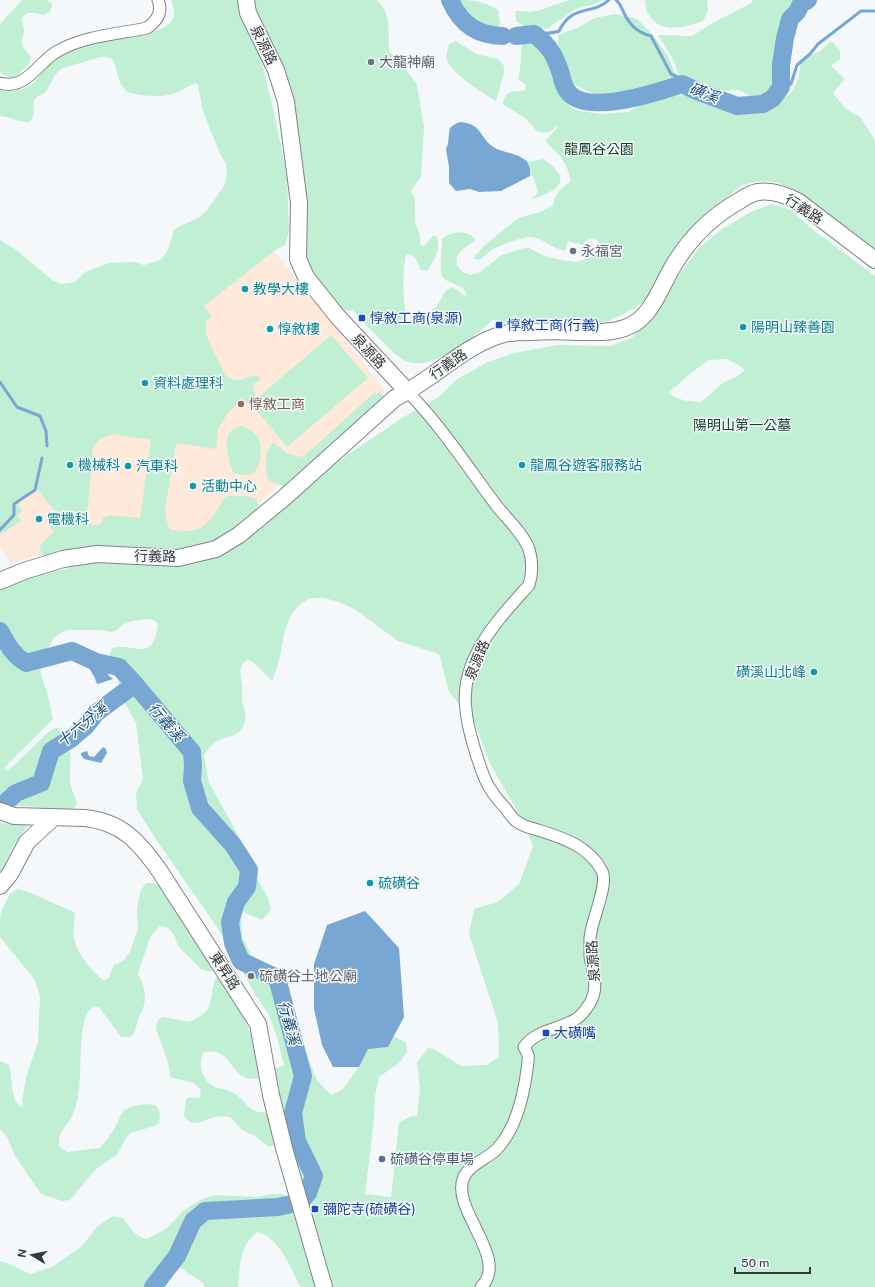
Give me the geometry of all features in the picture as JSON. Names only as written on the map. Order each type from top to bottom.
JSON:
[{"type":"street","points":[[0,83],[7,85],[22,81],[55,53],[78,42],[147,28],[155,22],[160,14],[161,7],[158,0]]},
{"type":"street","name":"泉源路","points":[[246,0],[248,13],[276,70],[286,102],[299,203],[298,259],[306,277],[338,317],[422,407],[456,449],[497,506],[522,536],[532,559],[532,572],[528,585],[492,626],[472,665],[466,687],[465,710],[471,737],[490,789],[516,820],[530,828],[578,845],[596,861],[603,873],[604,884],[591,930],[590,955],[596,984],[594,995],[590,1004],[578,1019],[538,1034],[529,1040],[524,1047],[529,1056],[521,1106],[504,1140],[498,1148],[491,1155],[472,1167],[462,1180],[464,1202],[486,1253],[490,1268],[489,1275],[481,1287]]},
{"type":"street","name":"行義路","points":[[0,581],[24,571],[63,559],[97,554],[178,558],[216,549],[239,535],[285,497],[395,398],[408,392],[473,347],[488,339],[504,334],[547,331],[602,333],[620,329],[636,323],[653,303],[672,267],[693,238],[722,210],[751,194],[759,192],[774,192],[788,196],[875,260]]},
{"type":"street","name":"東昇路","points":[[0,810],[14,816],[85,818],[96,819],[108,823],[121,829],[143,848],[159,870],[255,1017],[258,1024],[271,1096],[284,1148],[324,1287]]},
{"type":"street","points":[[0,886],[10,874],[27,842],[53,818]]},
{"type":"shaded area","name":"惇敘工商","points":[[274,251],[332,322],[385,391],[220,537],[68,546],[11,564],[0,547],[0,476],[203,306]]},
{"type":"green space","points":[[22,0],[46,0],[52,3],[52,8],[49,12],[43,15],[27,13],[22,18],[24,31],[22,41],[23,47],[31,57],[30,63],[15,77],[9,77],[1,74],[0,69],[0,24]]},
{"type":"green space","points":[[171,0],[239,0],[259,50],[287,175],[289,231],[285,245],[274,251],[204,306],[212,317],[206,321],[208,340],[225,375],[236,380],[253,376],[261,378],[253,385],[256,399],[331,335],[368,378],[287,447],[251,404],[239,402],[227,414],[218,429],[216,449],[176,443],[165,511],[168,526],[171,530],[190,531],[201,528],[213,516],[225,497],[249,496],[257,500],[257,512],[220,543],[167,552],[45,557],[40,551],[41,544],[54,532],[50,526],[60,517],[35,487],[16,503],[23,510],[17,515],[21,521],[0,535],[0,240],[15,249],[52,280],[61,284],[75,282],[85,272],[109,263],[134,262],[144,265],[161,260],[168,250],[174,230],[200,217],[207,210],[224,186],[227,176],[226,164],[220,154],[208,124],[202,108],[198,84],[195,83],[178,92],[166,96],[146,96],[127,92],[120,83],[114,62],[111,58],[101,57],[63,68],[59,71],[47,90],[35,99],[33,117],[30,122],[22,122],[0,116],[0,89],[10,91],[27,87],[34,82],[53,60],[59,55],[68,51],[141,35],[163,28],[172,21],[173,18],[174,9]],"holes":[[[113,434],[151,440],[140,518],[109,515],[103,518],[101,523],[98,525],[91,525],[87,515],[93,449],[96,443],[106,436]]]},
{"type":"green space","name":"龍鳳谷公園","points":[[251,0],[376,0],[385,10],[389,30],[389,51],[402,64],[417,85],[424,127],[421,176],[411,191],[415,198],[415,222],[420,235],[420,243],[423,247],[433,236],[436,236],[438,240],[438,250],[427,271],[421,270],[412,255],[406,254],[403,278],[406,318],[410,322],[416,322],[436,307],[446,290],[453,287],[465,296],[467,295],[463,288],[444,279],[441,273],[442,240],[454,233],[465,233],[473,237],[475,241],[461,251],[457,258],[458,266],[462,271],[471,275],[480,272],[502,255],[524,248],[529,248],[542,255],[556,259],[575,262],[595,256],[601,246],[597,240],[592,238],[590,238],[583,245],[568,241],[565,251],[536,238],[528,237],[490,251],[478,260],[474,258],[485,245],[518,218],[540,212],[553,206],[558,192],[570,182],[568,170],[562,159],[545,141],[558,127],[547,132],[536,131],[529,122],[502,104],[509,93],[525,90],[526,85],[518,79],[522,43],[527,40],[540,43],[547,49],[552,57],[563,95],[569,106],[575,110],[600,114],[628,112],[653,98],[685,95],[720,107],[745,112],[776,104],[791,93],[799,77],[801,60],[820,51],[830,42],[833,43],[840,50],[840,59],[831,66],[845,79],[833,93],[846,109],[860,117],[875,140],[875,253],[796,191],[776,182],[760,181],[742,185],[717,206],[645,301],[633,309],[607,322],[584,322],[554,325],[511,325],[493,320],[465,343],[442,357],[419,363],[408,362],[387,347],[352,310],[340,310],[310,273],[303,255],[302,193]]},
{"type":"green space","points":[[457,0],[478,2],[498,10],[500,23],[498,28],[490,31],[475,27],[464,16]]},
{"type":"green space","points":[[569,0],[603,0],[595,4],[576,9],[548,28],[531,30],[517,22],[515,16],[516,11],[533,12]]},
{"type":"green space","points":[[645,0],[707,0],[708,11],[703,21],[682,27],[667,27],[654,21],[649,15]]},
{"type":"green space","points":[[753,0],[808,0],[785,20],[776,87],[768,93],[754,97],[747,95],[742,91],[736,90],[714,92],[700,83],[681,78],[677,72],[674,61],[658,35],[692,36],[751,3]]},
{"type":"green space","points":[[614,14],[637,19],[652,34],[668,56],[676,76],[674,81],[661,86],[614,95],[594,94],[573,84],[566,72],[558,44],[558,35],[577,28],[595,18]]},
{"type":"green space","points":[[456,41],[476,54],[498,59],[504,66],[504,73],[496,101],[468,83],[454,71],[450,65],[447,60],[449,44]]},
{"type":"green space","points":[[543,159],[552,165],[559,174],[559,184],[556,188],[546,194],[530,200],[538,193],[533,176],[530,176],[528,162]]},
{"type":"green space","name":"陽明山第一公墓","points":[[772,204],[791,210],[812,229],[875,276],[875,1287],[329,1287],[283,1118],[273,1069],[284,1065],[277,1037],[269,1015],[255,994],[219,930],[155,838],[137,809],[136,793],[143,779],[136,723],[125,703],[110,655],[112,648],[147,648],[152,644],[158,625],[154,620],[146,619],[132,621],[122,625],[116,631],[109,632],[101,630],[67,630],[53,639],[40,665],[53,719],[7,765],[4,770],[8,771],[48,732],[57,727],[67,739],[69,746],[70,782],[77,803],[73,809],[6,806],[0,802],[0,585],[97,561],[221,551],[324,471],[402,418],[439,397],[457,379],[488,362],[514,353],[558,345],[610,346],[632,338],[659,307],[679,275],[698,249],[722,229],[751,212]],"holes":[[[726,359],[745,370],[736,377],[724,382],[701,402],[676,398],[668,393],[709,360]],[[311,598],[324,598],[339,602],[356,610],[398,641],[439,654],[449,692],[475,724],[490,764],[521,817],[533,846],[519,884],[498,902],[474,909],[469,934],[498,1023],[499,1057],[487,1065],[461,1066],[434,1049],[428,1048],[417,1063],[420,1089],[417,1116],[411,1116],[399,1123],[391,1197],[365,1194],[374,1120],[375,1096],[379,1077],[399,1063],[407,1052],[406,1043],[394,1036],[388,1047],[368,1048],[359,1067],[342,1090],[331,1095],[317,1080],[292,1019],[284,982],[271,967],[251,955],[242,936],[241,915],[243,912],[262,920],[271,910],[269,900],[255,875],[236,831],[209,783],[204,755],[214,743],[235,734],[242,729],[245,721],[242,700],[242,665],[248,660],[253,662],[272,681],[279,659],[285,630],[291,615],[296,608]]]},
{"type":"green space","points":[[380,392],[387,399],[285,487],[268,480],[266,471],[266,455],[273,443],[288,453],[303,457],[374,393]]},
{"type":"green space","points":[[241,426],[245,427],[257,436],[261,450],[258,467],[250,475],[233,473],[228,457],[227,439],[229,434],[232,430]]},
{"type":"green space","points":[[0,822],[28,825],[13,847],[2,870],[0,871]]},
{"type":"green space","points":[[146,883],[154,883],[161,887],[213,962],[213,969],[210,972],[201,969],[178,946],[174,935],[168,928],[160,926],[150,938],[138,974],[144,989],[145,1001],[131,1037],[121,1037],[99,1007],[93,1006],[87,1013],[82,1034],[79,1092],[75,1110],[61,1132],[59,1146],[67,1152],[100,1148],[117,1124],[122,1113],[128,1108],[137,1105],[155,1105],[158,1108],[160,1115],[159,1123],[155,1126],[130,1133],[117,1155],[96,1169],[70,1200],[62,1201],[41,1194],[15,1156],[7,1137],[0,1129],[0,1061],[9,1065],[13,1093],[20,1107],[23,1106],[22,1101],[27,1074],[38,1042],[40,997],[35,980],[0,937],[0,918],[10,894],[18,889],[74,912],[74,935],[78,950],[89,967],[98,976],[103,980],[108,979],[114,965],[123,961],[130,952],[138,928],[137,910],[139,897],[141,890]]},
{"type":"green space","points":[[217,977],[222,980],[244,1017],[258,1055],[261,1079],[242,1076],[223,1055],[212,1052],[204,1052],[201,1062],[202,1073],[212,1086],[232,1092],[256,1111],[271,1113],[276,1144],[270,1147],[257,1137],[242,1130],[230,1117],[222,1116],[196,1123],[187,1120],[184,1116],[186,1099],[189,1097],[200,1098],[201,1090],[194,1083],[170,1077],[168,1062],[156,1029],[157,1022],[160,1018],[164,1017],[189,1022],[206,1011],[210,1003],[213,985]]},
{"type":"green space","points":[[272,1194],[283,1194],[286,1198],[304,1238],[321,1287],[300,1287],[278,1246],[265,1235],[257,1232],[251,1238],[244,1250],[240,1264],[238,1287],[204,1287],[204,1284],[201,1281],[177,1263],[173,1267],[166,1287],[0,1287],[0,1261],[30,1274],[52,1267],[81,1247],[98,1226],[113,1216],[123,1218],[136,1234],[147,1239],[166,1229],[183,1211],[200,1200],[214,1195],[256,1197]]},
{"type":"water","points":[[460,122],[467,123],[476,128],[494,148],[517,155],[527,161],[530,169],[530,176],[501,191],[479,192],[470,189],[456,191],[449,183],[449,167],[446,149],[450,128]]},
{"type":"water","points":[[93,664],[107,672],[113,679],[98,684],[89,668]]},
{"type":"water","points":[[103,747],[106,749],[107,753],[101,763],[84,759],[81,755],[81,753],[87,751],[89,756],[94,757]]},
{"type":"water","points":[[365,911],[399,948],[404,1017],[388,1047],[368,1049],[359,1067],[333,1067],[322,1045],[314,1009],[314,964],[327,925]]},
{"type":"waterway","name":"磺溪","points":[[450,0],[459,15],[470,27],[485,34],[503,36]]},
{"type":"waterway","points":[[534,34],[559,31],[564,22],[576,13],[596,8],[609,0]]},
{"type":"waterway","points":[[616,0],[625,16],[634,27],[637,30],[651,36],[671,74],[678,77],[682,84]]},
{"type":"waterway","name":"磺溪","points":[[516,36],[534,34],[540,38],[554,57],[566,89],[575,97],[588,102],[603,102],[639,97],[682,84],[737,106],[763,104],[773,98],[781,87],[781,65],[785,38],[790,19],[797,12],[801,4],[808,0]]},
{"type":"waterway","points":[[781,87],[791,84],[797,65],[810,54],[818,44],[861,11],[875,11]]},
{"type":"waterway","points":[[0,382],[17,407],[40,416],[46,431],[47,446]]},
{"type":"waterway","points":[[0,530],[14,515],[14,504],[35,490],[42,458]]},
{"type":"waterway","name":"行義溪","points":[[0,631],[14,653],[26,663],[72,651],[96,662],[119,667],[192,752],[192,781],[200,808],[233,845],[249,870],[247,887],[236,902],[230,922],[233,943],[241,961],[277,978],[303,1076],[293,1113],[297,1141],[314,1176],[308,1193],[300,1202],[278,1207],[205,1211],[193,1221],[177,1256],[153,1287]]},
{"type":"waterway","name":"十六分溪","points":[[5,803],[16,793],[41,783],[51,751],[72,738],[86,726],[96,713],[134,683]]},
{"type":"place","name":"大龍神廟","points":[[371,62]]},
{"type":"place","name":"永福宮","points":[[573,251]]},
{"type":"place","name":"教學大樓","points":[[245,289]]},
{"type":"place","name":"惇敘工商(泉源)","points":[[362,318]]},
{"type":"place","name":"惇敘工商(行義)","points":[[499,325]]},
{"type":"place","name":"陽明山臻善園","points":[[743,327]]},
{"type":"place","name":"惇敘樓","points":[[270,329]]},
{"type":"place","name":"資料處理科","points":[[145,383]]},
{"type":"place","name":"惇敘工商","points":[[241,404]]},
{"type":"place","name":"機械科","points":[[70,465]]},
{"type":"place","name":"龍鳳谷遊客服務站","points":[[522,465]]},
{"type":"place","name":"汽車科","points":[[128,466]]},
{"type":"place","name":"活動中心","points":[[193,486]]},
{"type":"place","name":"電機科","points":[[39,519]]},
{"type":"place","name":"磺溪山北峰","points":[[814,672]]},
{"type":"place","name":"硫磺谷","points":[[370,883]]},
{"type":"place","name":"硫磺谷土地公廟","points":[[251,976]]},
{"type":"place","name":"大磺嘴","points":[[546,1033]]},
{"type":"place","name":"硫磺谷停車場","points":[[382,1159]]},
{"type":"place","name":"彌陀寺(硫磺谷)","points":[[315,1209]]}]
